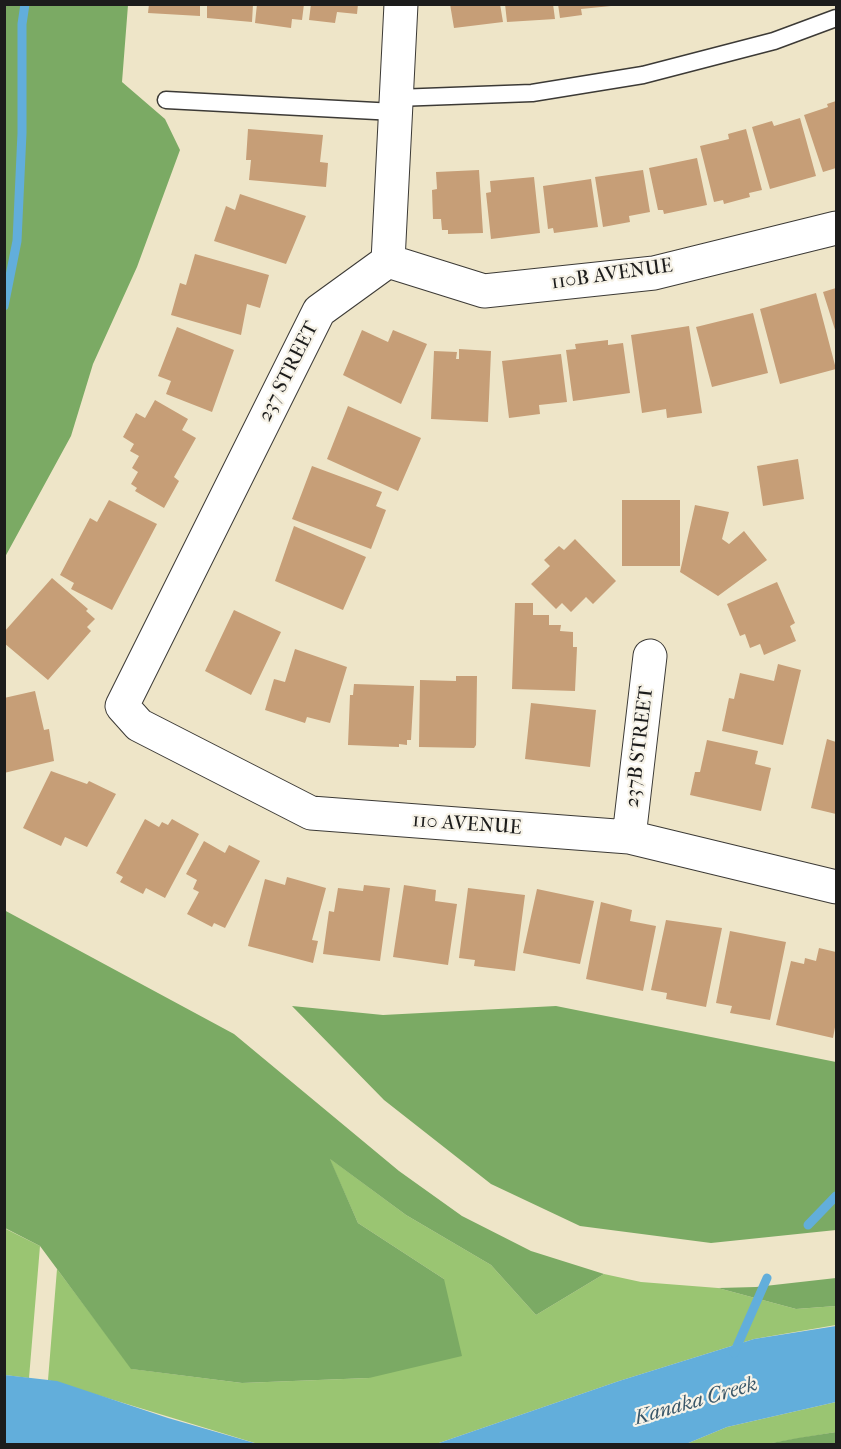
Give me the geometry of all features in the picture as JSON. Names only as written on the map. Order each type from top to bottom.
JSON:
[{"type":"street","points":[[388,261],[401,4]]},
{"type":"street","name":"110B AVENUE","points":[[388,261],[484,291],[654,273],[837,228]]},
{"type":"street","name":"237 STREET","points":[[122,706],[319,311],[388,261]]},
{"type":"street","name":"237B STREET","points":[[629,837],[650,656]]},
{"type":"street","name":"110 AVENUE","points":[[122,706],[139,725],[311,813],[629,837],[837,887]]},
{"type":"lane","points":[[166,100],[396,105],[532,93],[644,75],[774,41],[837,18]]},
{"type":"green space","points":[[5,4],[128,5],[122,82],[165,119],[180,150],[137,267],[93,364],[71,436],[5,557]]},
{"type":"green space","points":[[4,910],[234,1034],[399,1171],[462,1216],[531,1251],[604,1274],[536,1315],[491,1265],[406,1215],[330,1159],[358,1223],[444,1279],[462,1356],[369,1378],[242,1383],[131,1369],[40,1246],[5,1228]]},
{"type":"green space","points":[[292,1006],[383,1015],[556,1006],[836,1062],[836,1230],[711,1243],[580,1226],[491,1184],[384,1100]]},
{"type":"green space","points":[[329,1158],[406,1215],[491,1265],[536,1315],[604,1274],[641,1282],[718,1288],[796,1309],[836,1306],[836,1325],[754,1339],[619,1381],[436,1444],[258,1444],[48,1380],[57,1269],[132,1369],[242,1383],[369,1378],[444,1279],[358,1223]]},
{"type":"green space","points":[[4,1228],[40,1246],[29,1378],[5,1375]]},
{"type":"green space","points":[[836,1278],[836,1306],[796,1309],[718,1288],[756,1287]]},
{"type":"green space","points":[[836,1402],[836,1432],[766,1444],[686,1444],[727,1427]]},
{"type":"green space","points":[[836,1432],[836,1444],[766,1444],[798,1438]]},
{"type":"water","name":"Kanaka Creek","points":[[836,1326],[836,1402],[727,1427],[686,1444],[436,1444],[619,1381],[754,1339]]},
{"type":"water","points":[[5,1375],[57,1381],[168,1418],[258,1444],[5,1444]]},
{"type":"building","points":[[149,4],[200,4],[200,16],[148,13]]},
{"type":"building","points":[[207,4],[253,4],[252,22],[207,18]]},
{"type":"building","points":[[257,4],[304,4],[302,20],[292,19],[291,28],[255,23]]},
{"type":"building","points":[[311,4],[358,4],[357,14],[337,12],[335,23],[309,20]]},
{"type":"building","points":[[450,4],[500,4],[503,22],[454,28]]},
{"type":"building","points":[[505,4],[553,4],[555,19],[507,22]]},
{"type":"building","points":[[558,4],[611,4],[611,6],[581,9],[582,15],[560,18]]},
{"type":"building","points":[[836,101],[836,168],[823,172],[804,115],[828,107],[827,104]]},
{"type":"building","points":[[800,118],[816,176],[770,189],[752,127],[772,121],[774,126]]},
{"type":"building","points":[[248,129],[323,135],[320,162],[328,163],[326,187],[249,180],[251,160],[246,160]]},
{"type":"building","points":[[746,129],[762,190],[749,193],[750,197],[724,204],[723,200],[714,202],[700,146],[729,139],[728,134]]},
{"type":"building","points":[[697,158],[707,205],[664,214],[663,210],[658,210],[649,168]]},
{"type":"building","points":[[479,170],[483,233],[448,234],[448,230],[442,230],[441,219],[433,219],[432,190],[437,189],[436,172]]},
{"type":"building","points":[[643,170],[650,212],[629,216],[630,222],[603,227],[595,177]]},
{"type":"building","points":[[534,177],[540,233],[491,239],[486,193],[491,192],[490,181]]},
{"type":"building","points":[[591,179],[598,227],[554,233],[553,228],[548,229],[543,186]]},
{"type":"building","points":[[240,194],[306,216],[286,264],[214,241],[226,206],[235,210]]},
{"type":"building","points":[[195,254],[269,275],[260,308],[247,304],[241,335],[171,315],[180,283],[186,285]]},
{"type":"building","points":[[836,288],[836,333],[823,292]]},
{"type":"building","points":[[816,293],[836,369],[780,384],[760,309]]},
{"type":"building","points":[[753,313],[768,373],[712,387],[696,327]]},
{"type":"building","points":[[689,326],[702,413],[667,418],[666,409],[642,413],[631,335]]},
{"type":"building","points":[[177,327],[234,350],[212,412],[166,394],[171,381],[158,376]]},
{"type":"building","points":[[362,330],[388,342],[393,330],[427,344],[401,404],[343,375]]},
{"type":"building","points":[[608,340],[608,345],[623,343],[630,393],[573,401],[566,350],[576,349],[575,344]]},
{"type":"building","points":[[459,349],[491,351],[488,422],[431,419],[434,351],[457,352],[456,359],[459,359]]},
{"type":"building","points":[[561,354],[567,402],[539,405],[540,414],[509,418],[502,361]]},
{"type":"building","points":[[155,400],[188,419],[182,430],[196,438],[174,477],[179,481],[164,508],[135,491],[137,488],[131,484],[138,472],[132,468],[139,456],[130,451],[134,444],[123,437],[136,413],[145,418]]},
{"type":"building","points":[[348,406],[421,438],[398,491],[327,459]]},
{"type":"building","points":[[798,459],[804,499],[763,506],[757,466]]},
{"type":"building","points":[[312,466],[382,492],[376,506],[386,510],[371,549],[292,519]]},
{"type":"building","points":[[109,500],[157,524],[112,610],[71,589],[74,583],[60,575],[90,518],[97,522]]},
{"type":"building","points":[[622,500],[680,500],[680,566],[622,566]]},
{"type":"building","points":[[695,505],[729,512],[722,539],[729,544],[744,531],[767,560],[718,596],[680,572]]},
{"type":"building","points":[[294,526],[366,557],[343,610],[275,581]]},
{"type":"building","points":[[575,539],[616,581],[593,604],[586,597],[571,612],[562,603],[556,609],[531,584],[550,566],[544,560],[559,546],[564,550]]},
{"type":"building","points":[[52,578],[88,609],[86,611],[95,619],[87,627],[91,631],[48,680],[4,643],[4,632]]},
{"type":"building","points":[[777,582],[795,623],[790,626],[796,641],[764,655],[760,644],[750,648],[745,634],[740,636],[727,604]]},
{"type":"building","points":[[515,603],[533,603],[533,615],[549,615],[549,625],[561,625],[560,631],[573,632],[573,647],[577,647],[575,691],[512,689]]},
{"type":"building","points":[[234,610],[281,632],[251,695],[205,671]]},
{"type":"building","points":[[295,649],[347,667],[330,723],[307,717],[305,723],[265,710],[274,679],[285,682]]},
{"type":"building","points":[[778,664],[801,670],[783,745],[722,731],[729,698],[734,699],[740,673],[774,681]]},
{"type":"building","points":[[456,676],[477,676],[476,745],[474,748],[419,747],[420,680],[456,681]]},
{"type":"building","points":[[354,684],[414,686],[411,740],[407,740],[407,745],[399,744],[399,747],[348,745],[350,695],[353,695]]},
{"type":"building","points":[[35,691],[44,730],[49,729],[54,761],[4,773],[4,698]]},
{"type":"building","points":[[531,703],[596,710],[590,767],[525,759]]},
{"type":"building","points":[[827,739],[836,742],[836,814],[811,808]]},
{"type":"building","points":[[707,740],[758,751],[755,764],[771,768],[761,811],[690,795],[695,772],[700,772]]},
{"type":"building","points":[[51,771],[87,784],[89,781],[116,794],[87,847],[65,837],[61,846],[23,828]]},
{"type":"building","points":[[145,819],[159,827],[162,822],[168,825],[172,819],[199,834],[165,898],[146,888],[143,894],[120,882],[123,877],[116,873]]},
{"type":"building","points":[[204,841],[225,853],[229,845],[260,861],[225,928],[214,923],[212,927],[187,914],[199,892],[193,889],[197,880],[186,874]]},
{"type":"building","points":[[287,877],[326,888],[312,940],[318,941],[313,963],[248,946],[265,879],[285,885]]},
{"type":"building","points":[[364,885],[390,888],[380,961],[323,954],[329,911],[334,912],[338,888],[363,891]]},
{"type":"building","points":[[404,885],[436,890],[435,901],[457,904],[448,965],[393,957]]},
{"type":"building","points":[[468,888],[525,895],[515,971],[474,966],[475,960],[459,958]]},
{"type":"building","points":[[537,889],[594,901],[580,964],[523,953]]},
{"type":"building","points":[[601,902],[632,910],[630,921],[656,926],[643,991],[586,979]]},
{"type":"building","points":[[666,920],[722,928],[706,1007],[666,999],[667,993],[651,990]]},
{"type":"building","points":[[730,931],[786,942],[770,1020],[730,1013],[732,1006],[716,1003]]},
{"type":"building","points":[[819,948],[836,952],[836,1022],[833,1038],[776,1025],[791,961],[804,964],[805,958],[816,961]]},
{"type":"waterway","points":[[4,306],[17,241],[22,133],[22,24],[25,4]]},
{"type":"waterway","points":[[808,1225],[836,1196]]},
{"type":"waterway","points":[[734,1353],[767,1278]]}]
